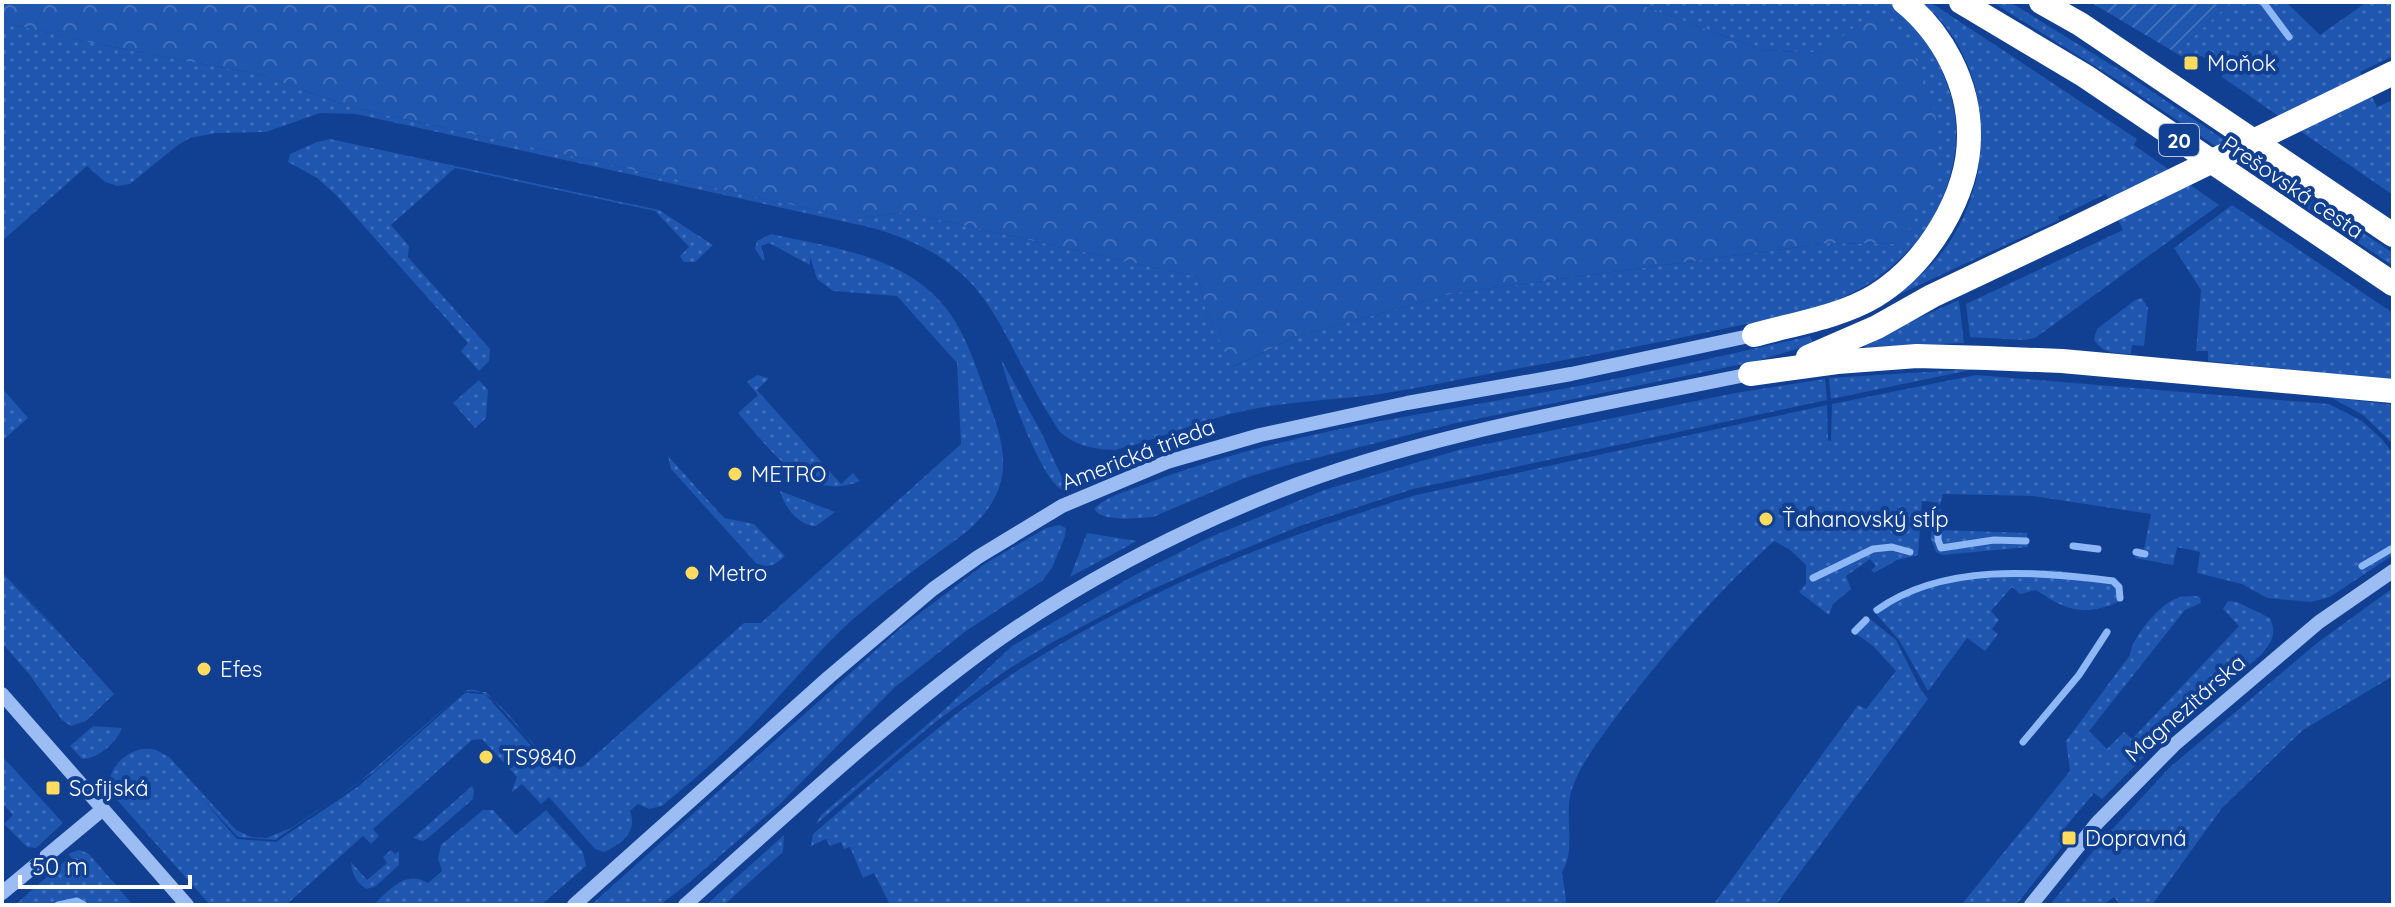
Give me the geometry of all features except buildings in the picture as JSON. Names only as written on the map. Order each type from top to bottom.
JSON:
[{"type":"highway","points":[[1754,335],[1850,307],[1874,296],[1894,282],[1919,257],[1935,239],[1947,218],[1965,163],[1969,134],[1965,105],[1957,75],[1942,43],[1921,16],[1904,2]]},
{"type":"highway","name":"Prešovská cesta","points":[[1961,2],[2085,76],[2393,284]]},
{"type":"highway","name":"Prešovská cesta","points":[[2041,2],[2080,24],[2393,235]]},
{"type":"highway","points":[[1750,374],[1816,354],[1877,327],[1932,296],[2393,73]]},
{"type":"highway","points":[[1754,335],[1848,319],[1932,296]]},
{"type":"highway","points":[[1750,374],[1837,362],[1917,356],[1959,357],[2062,361],[2393,391]]},
{"type":"street","name":"Americká trieda","points":[[574,905],[818,687],[933,589],[988,550],[1062,506],[1167,462],[1260,435],[1754,335]]},
{"type":"street","points":[[685,905],[892,723],[989,647],[1085,586],[1186,533],[1280,491],[1410,450],[1495,427],[1750,374]]},
{"type":"street","name":"Magnezitárska","points":[[2031,905],[2097,823],[2174,745],[2319,622],[2393,571]]},
{"type":"street","points":[[2,694],[187,905]]},
{"type":"street","points":[[2,893],[103,809]]},
{"type":"green space","points":[[2,2],[1633,2],[1762,50],[1822,53],[1874,11],[1895,29],[1907,45],[1925,79],[1936,118],[1939,156],[1929,191],[1900,244],[1829,243],[1454,293],[1295,337],[1232,367],[1207,314],[1198,277],[903,212],[856,219],[350,107],[261,75],[92,43],[2,22]]},
{"type":"green space","points":[[1633,2],[1889,2],[1903,14],[1927,43],[1945,77],[1955,114],[1956,133],[1950,176],[1943,197],[1921,235],[1892,267],[1856,291],[1796,313],[1410,389],[1248,410],[1115,450],[1085,446],[1060,432],[1006,334],[970,282],[945,261],[912,242],[869,227],[356,114],[320,113],[266,132],[216,133],[190,138],[130,184],[118,186],[105,182],[87,166],[2,241],[2,22],[92,43],[261,75],[350,107],[856,219],[903,212],[1198,277],[1207,314],[1233,367],[1295,337],[1454,293],[1829,243],[1900,244],[1874,12],[1822,53],[1762,50]]},
{"type":"green space","points":[[1922,2],[1930,2],[2137,139],[2134,145],[2219,205],[2035,338],[1970,337],[1966,304],[2123,230],[2106,194],[2058,217],[2059,220],[1887,300],[1919,276],[1946,247],[1963,218],[1975,186],[1980,153],[1980,119],[1975,86],[1963,55],[1946,26]]},
{"type":"green space","points":[[1992,2],[2010,2],[2123,72],[2393,253],[2393,266],[2119,81]]},
{"type":"green space","points":[[2090,2],[2231,2],[2176,53]]},
{"type":"green space","points":[[2231,2],[2286,2],[2320,35],[2367,2],[2393,2],[2393,56],[2360,72],[2377,107],[2393,100],[2393,195],[2222,77],[2221,69],[2202,56],[2194,58],[2191,63],[2176,53]]},
{"type":"green space","points":[[330,139],[659,210],[713,245],[695,262],[684,262],[680,256],[689,247],[655,211],[455,168],[391,225],[409,246],[408,257],[490,349],[489,361],[479,371],[461,351],[468,343],[337,196],[317,178],[288,162],[290,154]]},
{"type":"green space","points":[[2232,205],[2393,313],[2393,380],[2208,361],[2208,351],[2196,351],[2201,290],[2174,248]]},
{"type":"green space","points":[[771,234],[868,257],[913,278],[949,312],[972,355],[1000,437],[1002,475],[988,509],[964,533],[852,620],[739,738],[662,806],[649,809],[638,804],[630,811],[630,831],[611,849],[604,852],[595,849],[549,797],[541,804],[522,784],[511,793],[517,777],[482,739],[472,740],[373,829],[379,836],[371,844],[363,836],[286,905],[210,905],[111,793],[109,784],[114,768],[126,756],[143,749],[156,750],[169,757],[236,830],[252,837],[266,838],[291,828],[332,801],[275,840],[238,837],[203,800],[237,839],[276,842],[359,786],[465,693],[485,694],[549,766],[582,767],[744,623],[761,623],[961,444],[957,363],[897,296],[833,291],[817,279],[810,256],[810,265],[769,243],[761,246],[763,261],[755,249],[757,241]]},
{"type":"green space","points":[[2142,298],[2148,308],[2144,346],[2132,345],[2131,354],[2101,348],[2094,339],[2097,329]]},
{"type":"green space","points":[[1959,300],[1964,343],[1864,347],[1865,342]]},
{"type":"green space","points":[[1810,336],[1813,344],[1757,361],[1452,424],[1284,466],[1245,478],[1153,517],[1107,517],[1094,509],[1119,494],[1199,465],[1305,437],[1603,381]]},
{"type":"green space","points":[[1001,359],[1041,432],[1066,486],[1063,490],[1055,484],[1035,452]]},
{"type":"green space","points":[[1975,369],[1831,399],[1829,378]]},
{"type":"green space","points":[[757,375],[769,378],[757,390],[841,484],[853,473],[860,481],[841,486],[823,485],[806,479],[776,456],[738,413],[758,395],[747,382]]},
{"type":"green space","points":[[1976,375],[2329,404],[2362,421],[2393,454],[2393,555],[2330,597],[2311,602],[2267,598],[2242,584],[2197,573],[2200,552],[2177,547],[2173,565],[2135,558],[2137,548],[2144,549],[2151,514],[2033,496],[1943,494],[1940,505],[1942,530],[2027,533],[2028,547],[1942,555],[1936,552],[1931,539],[1933,502],[1922,501],[1918,555],[1897,560],[1874,573],[1871,570],[1876,566],[1870,559],[1846,576],[1851,589],[1833,604],[1829,615],[1799,592],[1806,584],[1806,565],[1789,549],[1774,541],[1712,601],[1675,643],[1621,710],[1580,769],[1570,799],[1569,853],[1562,872],[1565,905],[890,905],[874,873],[863,878],[850,847],[844,849],[841,842],[830,846],[826,839],[811,846],[813,834],[885,772],[934,731],[1011,675],[1106,619],[1259,549],[1416,495],[1827,405],[1828,440],[1831,441],[1832,404]]},
{"type":"green space","points":[[1825,379],[1827,400],[1413,489],[1300,526],[1215,561],[1149,591],[1007,670],[934,723],[815,825],[821,815],[944,710],[1012,646],[1135,575],[1206,539],[1324,490],[1462,449],[1735,393]]},
{"type":"green space","points":[[479,380],[488,390],[486,418],[475,428],[453,403]]},
{"type":"green space","points":[[2,388],[28,418],[2,441]]},
{"type":"green space","points":[[2330,397],[2393,405],[2393,444],[2363,415]]},
{"type":"green space","points":[[668,456],[724,518],[754,524],[785,556],[771,565],[763,566],[755,562],[671,469]]},
{"type":"green space","points":[[780,491],[835,512],[816,526],[804,523],[793,514]]},
{"type":"green space","points":[[1059,525],[1066,528],[1065,536],[1052,568],[1042,581],[966,631],[894,688],[780,804],[691,881],[660,905],[591,905],[903,626],[986,563],[1046,528]]},
{"type":"green space","points":[[1087,533],[1137,541],[1070,577]]},
{"type":"green space","points":[[2,569],[114,694],[86,721],[71,726],[62,720],[2,643],[2,572],[64,640]]},
{"type":"green space","points":[[2008,570],[2053,570],[2115,578],[2120,585],[2122,600],[2098,609],[2078,610],[2036,590],[2020,594],[2012,587],[1991,611],[1999,620],[1992,629],[1998,634],[1985,651],[1967,638],[1928,691],[1899,640],[1872,609],[1904,592],[1937,581]]},
{"type":"green space","points":[[2393,588],[2393,676],[2303,730],[2222,808],[2152,905],[2120,905],[2114,897],[2103,905],[2050,905],[2098,845],[2169,768],[2317,643]]},
{"type":"green space","points":[[2200,597],[2201,603],[2185,610],[2089,731],[2107,749],[2124,732],[2132,739],[2239,626],[2223,609],[2228,601],[2237,602],[2270,618],[2273,633],[2266,649],[2149,752],[2102,799],[2094,793],[2062,831],[2069,838],[2016,905],[1961,905],[2070,771],[2066,741],[2130,655],[2135,640],[2147,623],[2169,602]]},
{"type":"green space","points":[[1870,619],[1896,640],[1928,699],[1776,905],[1713,905],[1858,705],[1866,709],[1896,671],[1873,646],[1855,633]]},
{"type":"green space","points":[[460,695],[375,771],[360,781]]},
{"type":"green space","points":[[93,726],[122,728],[106,749],[94,757],[82,759],[70,746]]},
{"type":"green space","points":[[2,756],[63,823],[36,848],[27,847],[4,824],[13,815],[2,803]]},
{"type":"green space","points":[[472,786],[473,799],[427,839],[413,838]]},
{"type":"green space","points":[[483,810],[493,810],[516,835],[546,810],[583,852],[586,866],[541,905],[373,905],[398,883],[412,878],[428,883],[442,871],[438,858],[441,845]]},
{"type":"green space","points":[[784,835],[783,852],[724,905],[706,905]]},
{"type":"green space","points":[[79,850],[88,853],[133,905],[15,905],[66,860],[73,867],[76,863],[68,854]]},
{"type":"green space","points":[[391,850],[395,854],[399,851],[399,865],[376,886],[363,887],[355,878],[351,862],[367,880],[387,863],[383,857]]},
{"type":"waterway","name":"Moňok","points":[[2263,2],[2289,37]]},
{"type":"waterway","points":[[1938,519],[1941,548],[1994,540],[2026,541]]},
{"type":"waterway","points":[[2073,546],[2098,549]]},
{"type":"waterway","points":[[1813,578],[1873,549],[1892,547],[1910,552]]},
{"type":"waterway","points":[[2362,566],[2391,549]]},
{"type":"waterway","points":[[2136,552],[2145,554]]},
{"type":"waterway","points":[[1877,610],[1931,584],[1991,574],[2023,573],[2113,581],[2119,587],[2120,598]]},
{"type":"waterway","points":[[1855,631],[1866,620]]},
{"type":"waterway","points":[[2023,742],[2079,675],[2107,632]]},
{"type":"waterway","points":[[58,905],[77,901],[84,905]]},
{"type":"place","name":"Moňok","points":[[2191,63]]},
{"type":"place","name":"METRO","points":[[735,474]]},
{"type":"place","name":"Ťahanovský stĺp","points":[[1766,519]]},
{"type":"place","name":"Metro","points":[[692,573]]},
{"type":"place","name":"Efes","points":[[204,669]]},
{"type":"place","name":"TS9840","points":[[486,757]]},
{"type":"place","name":"Sofijská","points":[[53,788]]},
{"type":"place","name":"Dopravná","points":[[2069,838]]}]
